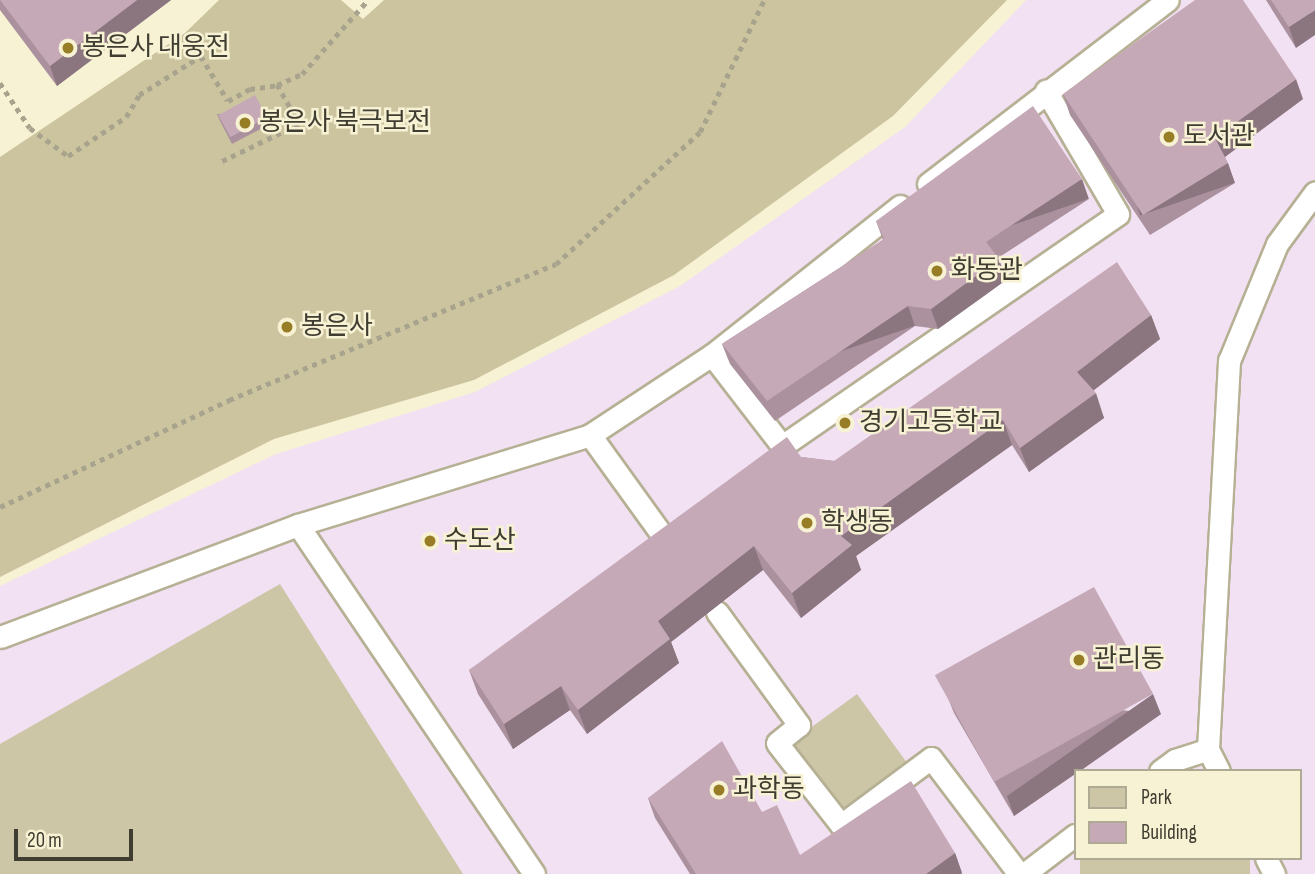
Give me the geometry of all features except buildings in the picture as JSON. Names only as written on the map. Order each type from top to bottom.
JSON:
[{"type":"lane","points":[[0,637],[298,525],[590,435],[712,355],[1046,91],[1168,0]]},
{"type":"lane","points":[[712,355],[782,446],[1118,215],[1046,91]]},
{"type":"lane","points":[[1218,769],[1208,749],[1229,361],[1277,244],[1315,191]]},
{"type":"lane","points":[[590,435],[662,535]]},
{"type":"lane","points":[[298,525],[534,874]]},
{"type":"lane","points":[[717,611],[799,725],[777,743],[841,825],[931,758],[1019,874]]},
{"type":"lane","points":[[1163,769],[1175,760],[1208,749]]},
{"type":"lane","points":[[1024,874],[1074,836]]},
{"type":"path","points":[[0,83],[30,128],[68,156],[126,117],[139,95],[201,56],[228,101],[250,89],[277,85],[302,74],[368,0]]},
{"type":"path","points":[[0,507],[229,400],[556,264],[699,132],[764,0]]},
{"type":"path","points":[[222,161],[299,124],[277,85]]},
{"type":"shaded area","name":"봉은사","points":[[219,0],[341,0],[363,19],[384,0],[1007,0],[893,116],[674,275],[474,380],[274,439],[0,577],[0,157],[185,33]]},
{"type":"shaded area","name":"경기고등학교","points":[[1026,0],[1315,0],[1315,874],[0,874],[0,586],[276,454],[475,392],[680,286],[905,127]]},
{"type":"green space","points":[[280,584],[463,874],[0,874],[0,744]]},
{"type":"green space","points":[[857,694],[908,764],[842,813],[791,742]]},
{"type":"green space","points":[[1080,860],[1250,860],[1250,874],[1080,874]]},
{"type":"place","name":"봉은사 대웅전","points":[[68,48]]},
{"type":"place","name":"봉은사 북극보전","points":[[245,123]]},
{"type":"place","name":"도서관","points":[[1169,137]]},
{"type":"place","name":"화동관","points":[[937,271]]},
{"type":"place","name":"봉은사","points":[[287,327]]},
{"type":"place","name":"경기고등학교","points":[[845,423]]},
{"type":"place","name":"학생동","points":[[807,523]]},
{"type":"place","name":"수도산","points":[[430,541]]},
{"type":"place","name":"관리동","points":[[1079,660]]},
{"type":"place","name":"과학동","points":[[719,790]]}]
